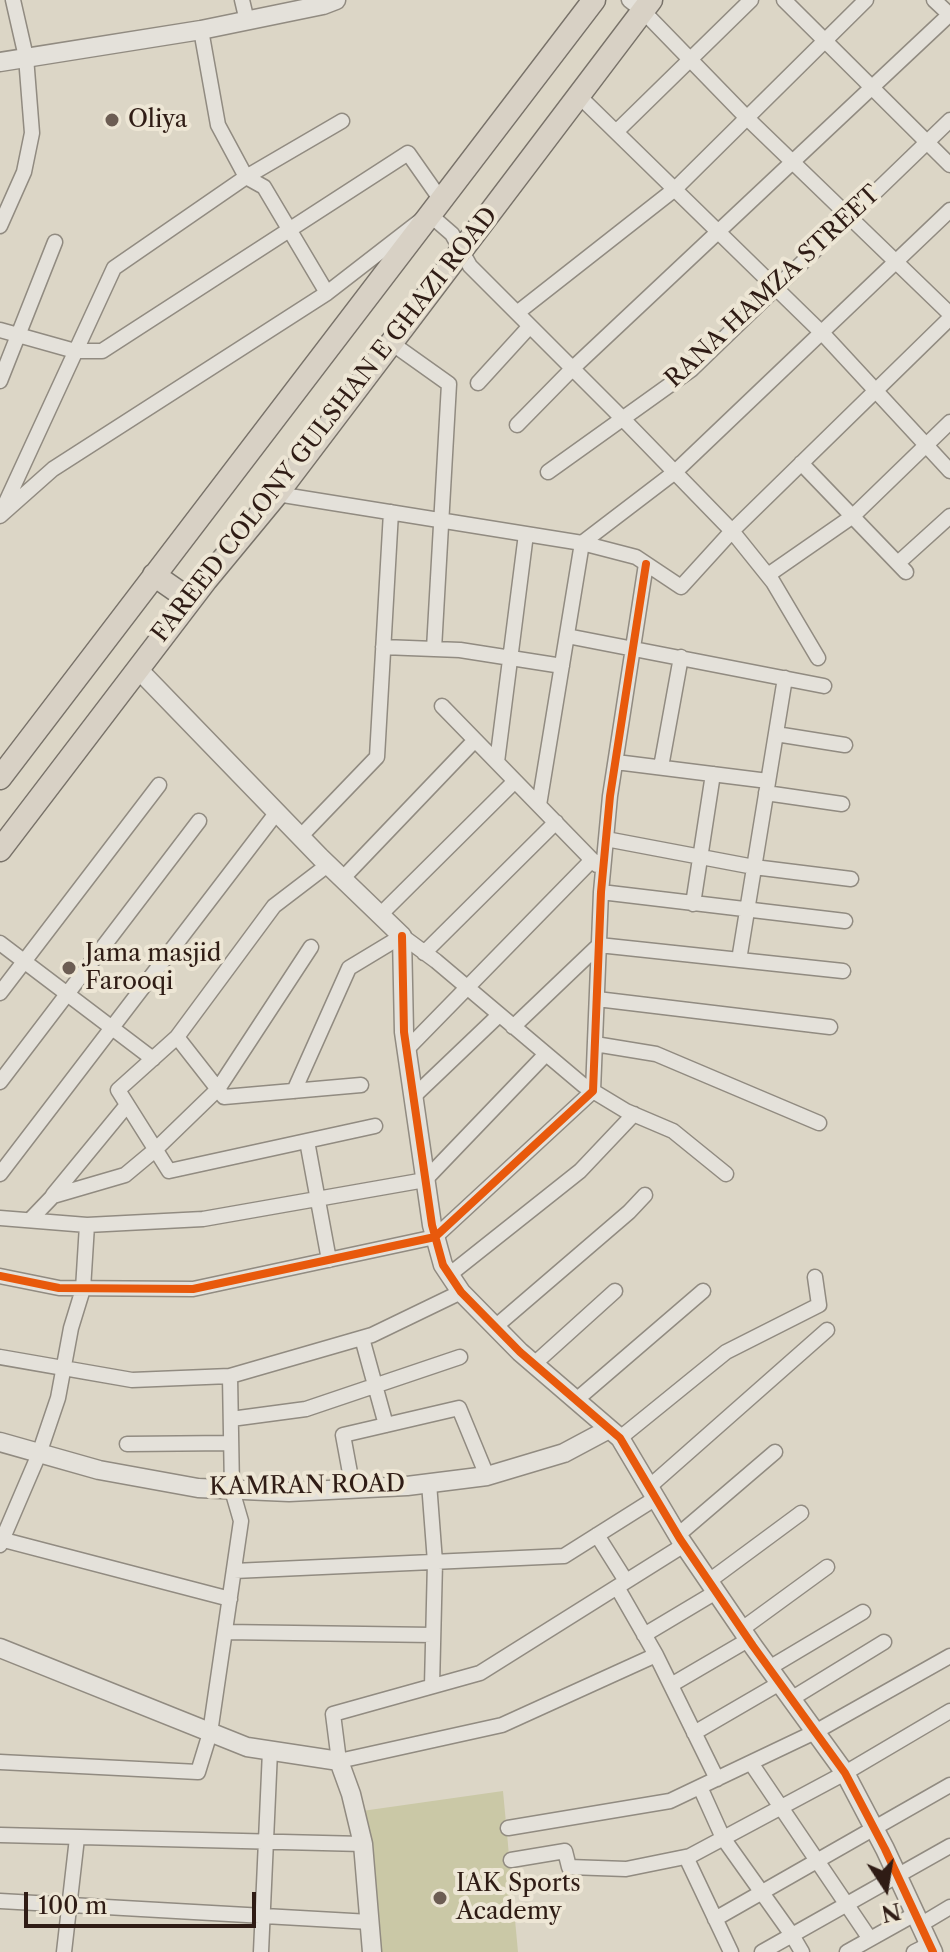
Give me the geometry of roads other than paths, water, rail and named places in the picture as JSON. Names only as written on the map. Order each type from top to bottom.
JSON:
[{"type":"main road","name":"FAREED COLONY GULSHAN E GHAZI ROAD","points":[[0,778],[587,3]]},
{"type":"main road","name":"FAREED COLONY GULSHAN E GHAZI ROAD","points":[[0,850],[190,600],[277,494],[578,95],[641,4]]},
{"type":"main road","points":[[154,575],[190,600]]},
{"type":"street","points":[[0,226],[24,172],[32,133],[26,57],[13,0]]},
{"type":"street","points":[[242,0],[247,21]]},
{"type":"street","points":[[0,62],[201,30],[336,0]]},
{"type":"street","points":[[616,132],[751,0]]},
{"type":"street","points":[[784,0],[950,165]]},
{"type":"street","points":[[517,313],[675,189],[866,0]]},
{"type":"street","points":[[517,425],[573,368],[950,15],[934,0]]},
{"type":"street","points":[[277,494],[582,543],[636,557],[681,587],[732,531],[950,316],[747,118],[641,4]]},
{"type":"street","points":[[201,30],[218,125],[246,177],[264,187],[327,293]]},
{"type":"street","points":[[578,95],[822,333],[950,471]]},
{"type":"street","name":"RANA HAMZA STREET","points":[[548,472],[692,369],[950,120]]},
{"type":"street","points":[[0,515],[114,268],[246,177],[342,121]]},
{"type":"street","points":[[0,330],[75,351],[102,351],[408,153],[470,266],[732,531],[768,575],[818,658]]},
{"type":"street","points":[[0,515],[53,469],[327,293],[435,207]]},
{"type":"street","points":[[539,805],[582,543],[675,472],[950,210]]},
{"type":"street","points":[[0,381],[55,242]]},
{"type":"street","points":[[478,383],[530,326]]},
{"type":"street","points":[[390,342],[449,384],[434,649]]},
{"type":"street","points":[[768,575],[853,516],[950,422]]},
{"type":"street","points":[[801,463],[902,567],[950,516]]},
{"type":"street","points":[[301,836],[377,757],[391,512]]},
{"type":"street","points":[[497,762],[526,534]]},
{"type":"street","points":[[0,1276],[59,1288],[193,1289],[435,1237],[593,1091],[606,839],[646,564]]},
{"type":"street","points":[[567,636],[824,686]]},
{"type":"street","points":[[383,647],[510,657],[562,666]]},
{"type":"street","points":[[661,767],[681,657]]},
{"type":"street","points":[[138,669],[402,936],[593,1091],[673,1131],[726,1174]]},
{"type":"street","points":[[739,960],[785,678]]},
{"type":"street","points":[[442,706],[603,871]]},
{"type":"street","points":[[776,734],[845,745]]},
{"type":"street","points":[[343,878],[475,740]]},
{"type":"street","points":[[616,762],[713,774],[842,804]]},
{"type":"street","points":[[693,904],[713,774]]},
{"type":"street","points":[[380,915],[515,781]]},
{"type":"street","points":[[0,993],[159,785]]},
{"type":"street","points":[[0,1174],[277,812]]},
{"type":"street","points":[[0,1082],[199,821]]},
{"type":"street","points":[[424,953],[556,822]]},
{"type":"street","points":[[606,839],[754,867],[851,879]]},
{"type":"street","points":[[407,1049],[592,860]]},
{"type":"street","points":[[329,864],[274,906],[177,1037],[118,1090],[169,1171],[375,1126]]},
{"type":"street","points":[[601,892],[845,921]]},
{"type":"street","points":[[402,936],[407,1049],[425,1180],[443,1265],[461,1292],[533,1365],[614,1434],[745,1635],[845,1773],[918,1920],[926,1949]]},
{"type":"street","points":[[294,1091],[349,968],[402,936]]},
{"type":"street","points":[[0,943],[153,1059]]},
{"type":"street","points":[[513,1027],[599,945],[843,971]]},
{"type":"street","points":[[53,1196],[125,1175],[155,1150],[218,1089],[311,947]]},
{"type":"street","points":[[597,999],[830,1027]]},
{"type":"street","points":[[413,1097],[499,1015]]},
{"type":"street","points":[[177,1037],[224,1097],[361,1085]]},
{"type":"street","points":[[595,1044],[656,1054],[819,1123]]},
{"type":"street","points":[[0,1218],[87,1225],[203,1219],[425,1180],[545,1055]]},
{"type":"street","points":[[30,1220],[127,1105]]},
{"type":"street","points":[[449,1275],[580,1171],[634,1114]]},
{"type":"street","points":[[307,1141],[329,1260]]},
{"type":"street","points":[[495,1327],[645,1195]]},
{"type":"street","points":[[87,1225],[83,1289],[71,1328],[58,1398],[39,1454],[1,1541],[230,1599]]},
{"type":"street","points":[[614,1434],[726,1352],[819,1305],[815,1277]]},
{"type":"street","points":[[533,1365],[615,1291]]},
{"type":"street","points":[[575,1401],[703,1291]]},
{"type":"street","points":[[0,1357],[132,1380],[230,1376],[362,1338],[461,1292]]},
{"type":"street","points":[[234,1571],[564,1556],[652,1493],[827,1330]]},
{"type":"street","points":[[362,1338],[386,1425]]},
{"type":"street","points":[[231,1419],[306,1409],[460,1357]]},
{"type":"street","points":[[0,1762],[198,1772],[210,1733],[241,1521],[232,1490],[230,1376]]},
{"type":"street","points":[[353,1489],[343,1435],[459,1408],[487,1476]]},
{"type":"street","name":"KAMRAN ROAD","points":[[0,1442],[99,1470],[169,1483],[198,1488],[289,1492],[487,1476],[614,1434]]},
{"type":"street","points":[[127,1444],[231,1443]]},
{"type":"street","points":[[372,1952],[363,1844],[339,1761],[333,1714],[480,1673],[622,1584],[681,1540],[775,1452]]},
{"type":"street","points":[[429,1483],[435,1562],[432,1686]]},
{"type":"street","points":[[644,1635],[712,1586],[801,1513]]},
{"type":"street","points":[[597,1535],[717,1779]]},
{"type":"street","points":[[671,1685],[745,1635],[827,1567]]},
{"type":"street","points":[[694,1733],[863,1612]]},
{"type":"street","points":[[225,1632],[433,1635]]},
{"type":"street","points":[[791,1699],[884,1642]]},
{"type":"street","points":[[0,1648],[247,1747],[339,1761],[502,1725],[656,1655]]},
{"type":"street","points":[[508,1828],[670,1801],[815,1732],[950,1656]]},
{"type":"street","points":[[511,1860],[565,1851],[569,1867],[626,1869],[686,1857],[845,1773],[950,1711]]},
{"type":"street","points":[[261,1952],[270,1751]]},
{"type":"street","points":[[751,1763],[870,1939]]},
{"type":"street","points":[[715,1919],[950,1785]]},
{"type":"street","points":[[700,1787],[723,1838],[802,1952]]},
{"type":"street","points":[[0,1835],[266,1844],[363,1844]]},
{"type":"street","points":[[64,1952],[77,1838]]},
{"type":"street","points":[[762,1952],[950,1846]]},
{"type":"street","points":[[686,1857],[731,1952]]},
{"type":"street","points":[[0,1901],[370,1922]]},
{"type":"street","points":[[847,1952],[870,1939],[950,1907]]},
{"type":"place","name":"Oliya","points":[[112,120]]},
{"type":"place","name":"Jama masjid Farooqi","points":[[69,968]]},
{"type":"place","name":"IAK Sports Academy","points":[[440,1898]]}]
